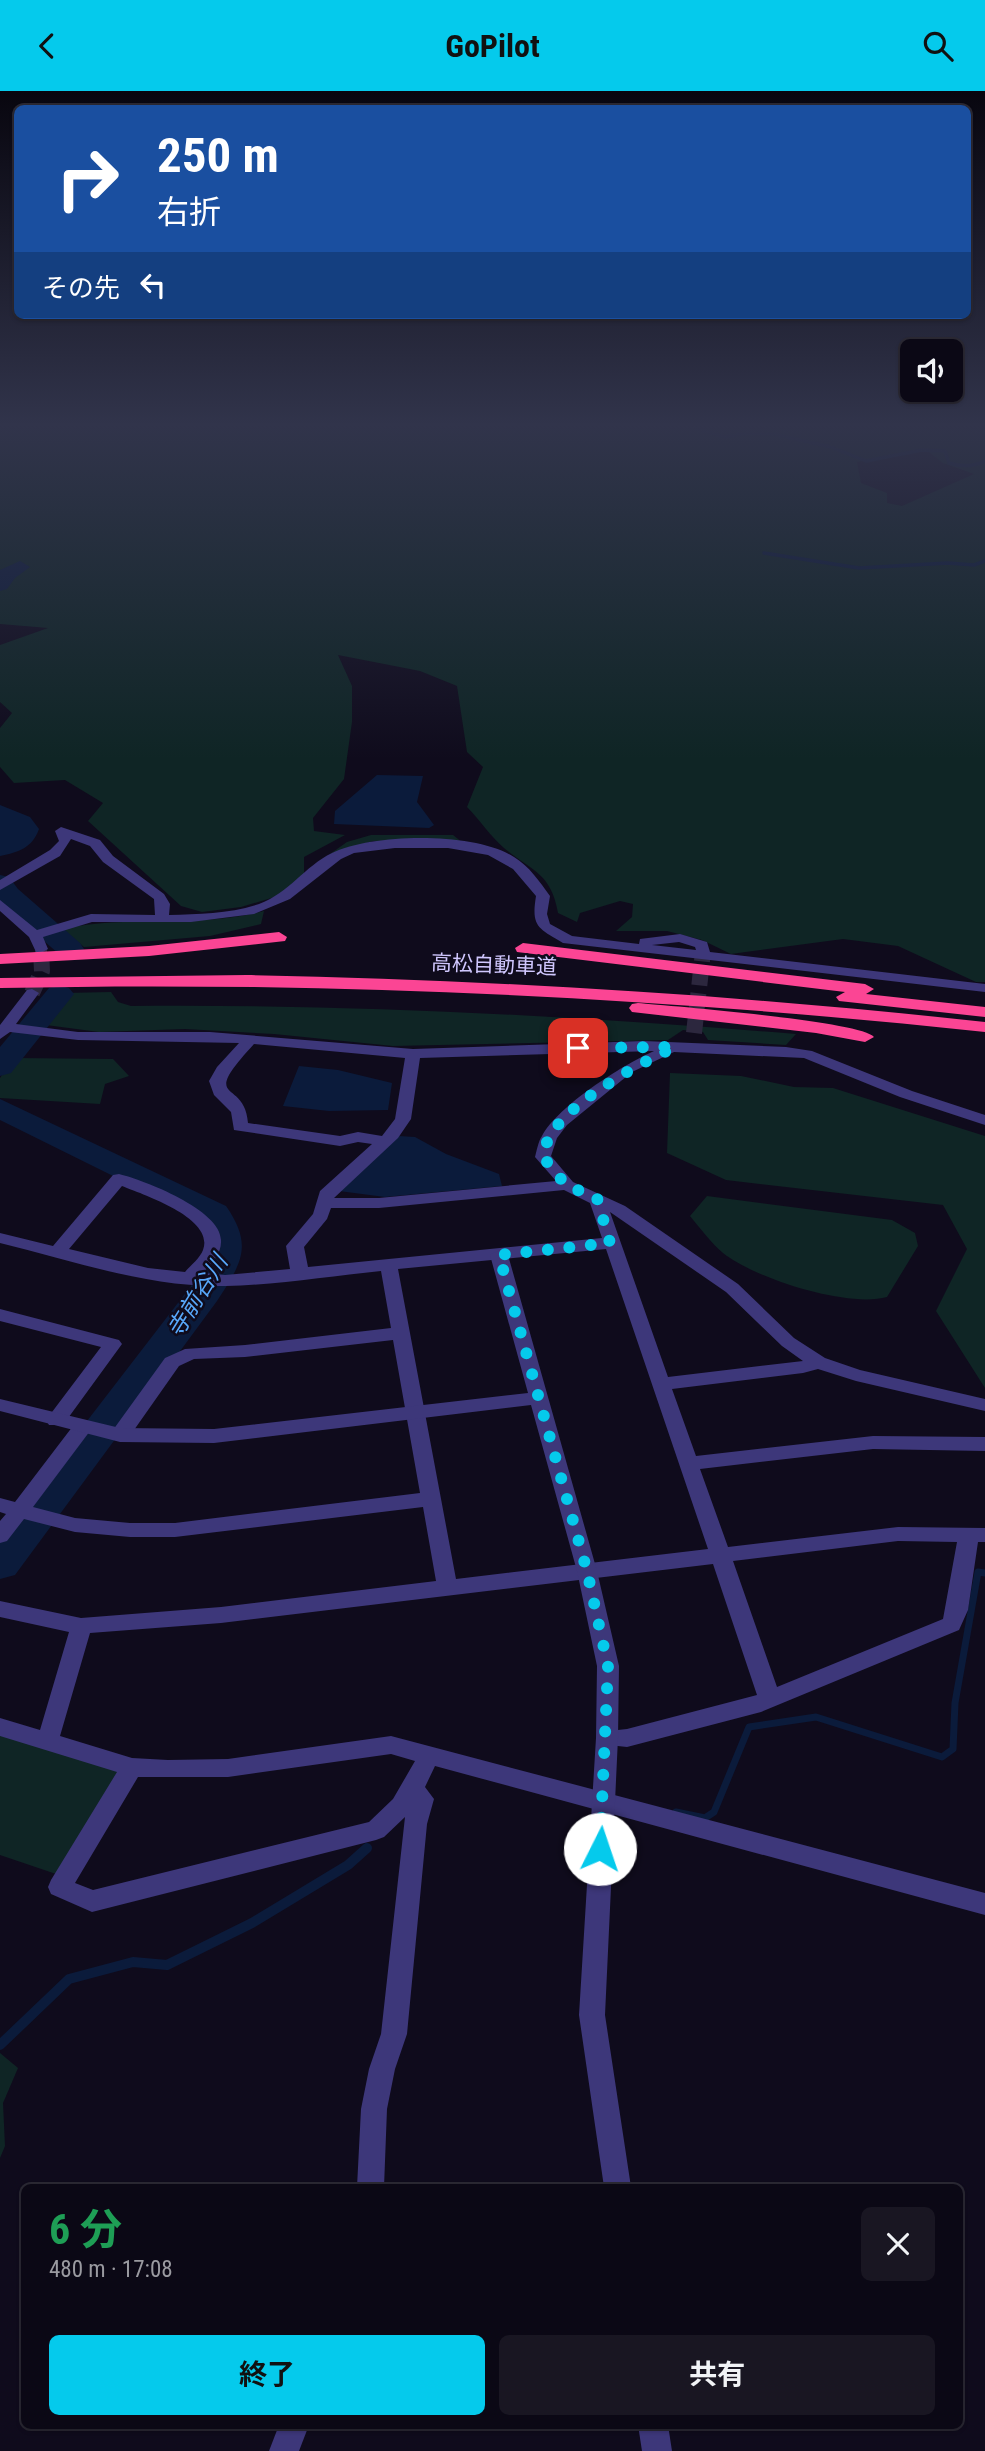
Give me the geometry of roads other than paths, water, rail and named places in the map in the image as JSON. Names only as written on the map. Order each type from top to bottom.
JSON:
[{"type":"highway","points":[[0,959],[149,951],[279,937]]},
{"type":"highway","points":[[523,948],[985,1004]]},
{"type":"highway","name":"高松自動車道","points":[[0,971],[216,967],[454,971],[779,991],[985,1012]]},
{"type":"highway","points":[[335,982],[462,995],[608,1004],[816,1028],[865,1037]]},
{"type":"highway","name":"高松自動車道","points":[[0,983],[335,982],[628,993],[985,1027]]},
{"type":"street","points":[[3,884],[55,853],[66,841],[61,831],[95,843],[108,859],[159,897],[163,904],[162,919]]},
{"type":"street","points":[[0,904],[42,932],[91,918],[213,917],[278,901],[305,884],[337,855],[362,846],[474,846],[507,858],[528,876],[543,896],[540,913],[544,926],[557,935],[582,943],[985,988]]},
{"type":"street","points":[[41,949],[42,932]]},
{"type":"street","points":[[557,935],[645,942],[680,938],[702,945],[703,952]]},
{"type":"street","points":[[9,1031],[32,993]]},
{"type":"street","points":[[9,1031],[78,1036],[211,1036],[413,1054],[675,1047]]},
{"type":"street","points":[[250,1040],[222,1070],[217,1081],[220,1092],[239,1111],[240,1127],[340,1141],[358,1137],[383,1141]]},
{"type":"street","points":[[985,1120],[906,1094],[807,1054],[693,1040],[627,1069],[561,1122],[549,1137],[543,1157],[566,1185],[597,1198],[732,1288],[788,1342],[818,1362],[856,1375],[985,1405]]},
{"type":"street","points":[[300,1274],[295,1247],[321,1215],[326,1195],[392,1135],[403,1119],[413,1054]]},
{"type":"street","points":[[57,1252],[119,1179],[196,1214],[207,1224],[214,1236],[213,1248],[195,1280]]},
{"type":"street","points":[[324,1203],[379,1203],[566,1185]]},
{"type":"street","points":[[597,1198],[610,1243],[770,1699]]},
{"type":"street","points":[[0,1238],[148,1274],[225,1281],[610,1243]]},
{"type":"street","points":[[499,1255],[587,1571],[608,1666],[607,1738],[592,2015],[618,2184]]},
{"type":"street","points":[[389,1266],[418,1411],[447,1587]]},
{"type":"street","points":[[0,1315],[113,1344],[57,1420]]},
{"type":"street","points":[[0,1536],[172,1362],[191,1353],[246,1351],[402,1333]]},
{"type":"street","points":[[660,1384],[803,1367],[818,1362]]},
{"type":"street","points":[[0,1405],[101,1431],[214,1436],[539,1398]]},
{"type":"street","points":[[687,1464],[823,1445],[895,1440],[985,1444]]},
{"type":"street","points":[[24,1512],[130,1530],[175,1530],[433,1499]]},
{"type":"street","points":[[0,1609],[81,1626],[221,1615],[898,1534],[977,1534],[957,1611],[951,1624],[753,1706],[640,1735],[607,1738]]},
{"type":"street","points":[[44,1742],[53,1728],[81,1626]]},
{"type":"street","points":[[0,1727],[132,1767],[228,1768],[391,1745],[985,1904]]},
{"type":"street","points":[[132,1767],[60,1887],[92,1901],[376,1830],[397,1814],[414,1790],[429,1755]]},
{"type":"street","points":[[370,2184],[369,2149],[386,2051],[394,2034],[415,1824],[422,1800],[414,1790]]},
{"type":"street","points":[[284,2451],[292,2429]]},
{"type":"street","points":[[654,2429],[657,2451]]},
{"type":"water","points":[[377,775],[423,776],[417,802],[434,825],[429,828],[334,824],[335,811]]},
{"type":"water","points":[[0,805],[30,817],[39,829],[33,841],[24,848],[0,856]]},
{"type":"water","points":[[299,1066],[338,1070],[392,1083],[388,1110],[329,1111],[283,1106]]},
{"type":"water","points":[[399,1136],[415,1137],[446,1154],[499,1174],[502,1186],[385,1197],[339,1191]]},
{"type":"waterway","points":[[764,553],[859,568],[948,563],[974,565],[985,561]]},
{"type":"waterway","name":"寺前谷川","points":[[0,585],[7,574],[20,567]]},
{"type":"waterway","name":"寺前谷川","points":[[0,883],[8,895],[70,949]]},
{"type":"waterway","name":"寺前谷川","points":[[0,1067],[59,994]]},
{"type":"waterway","name":"寺前谷川","points":[[0,1108],[214,1213],[225,1236],[226,1246],[222,1263],[204,1293],[0,1564]]},
{"type":"waterway","points":[[676,1812],[705,1818],[714,1812],[749,1727],[816,1717],[942,1757],[953,1749],[955,1703],[978,1572],[985,1573]]},
{"type":"waterway","points":[[0,2045],[69,1979],[133,1962],[167,1965],[252,1923],[348,1865],[367,1848]]},
{"type":"tunnel","points":[[32,993],[42,971],[41,951]]},
{"type":"tunnel","points":[[694,1033],[703,952]]}]
